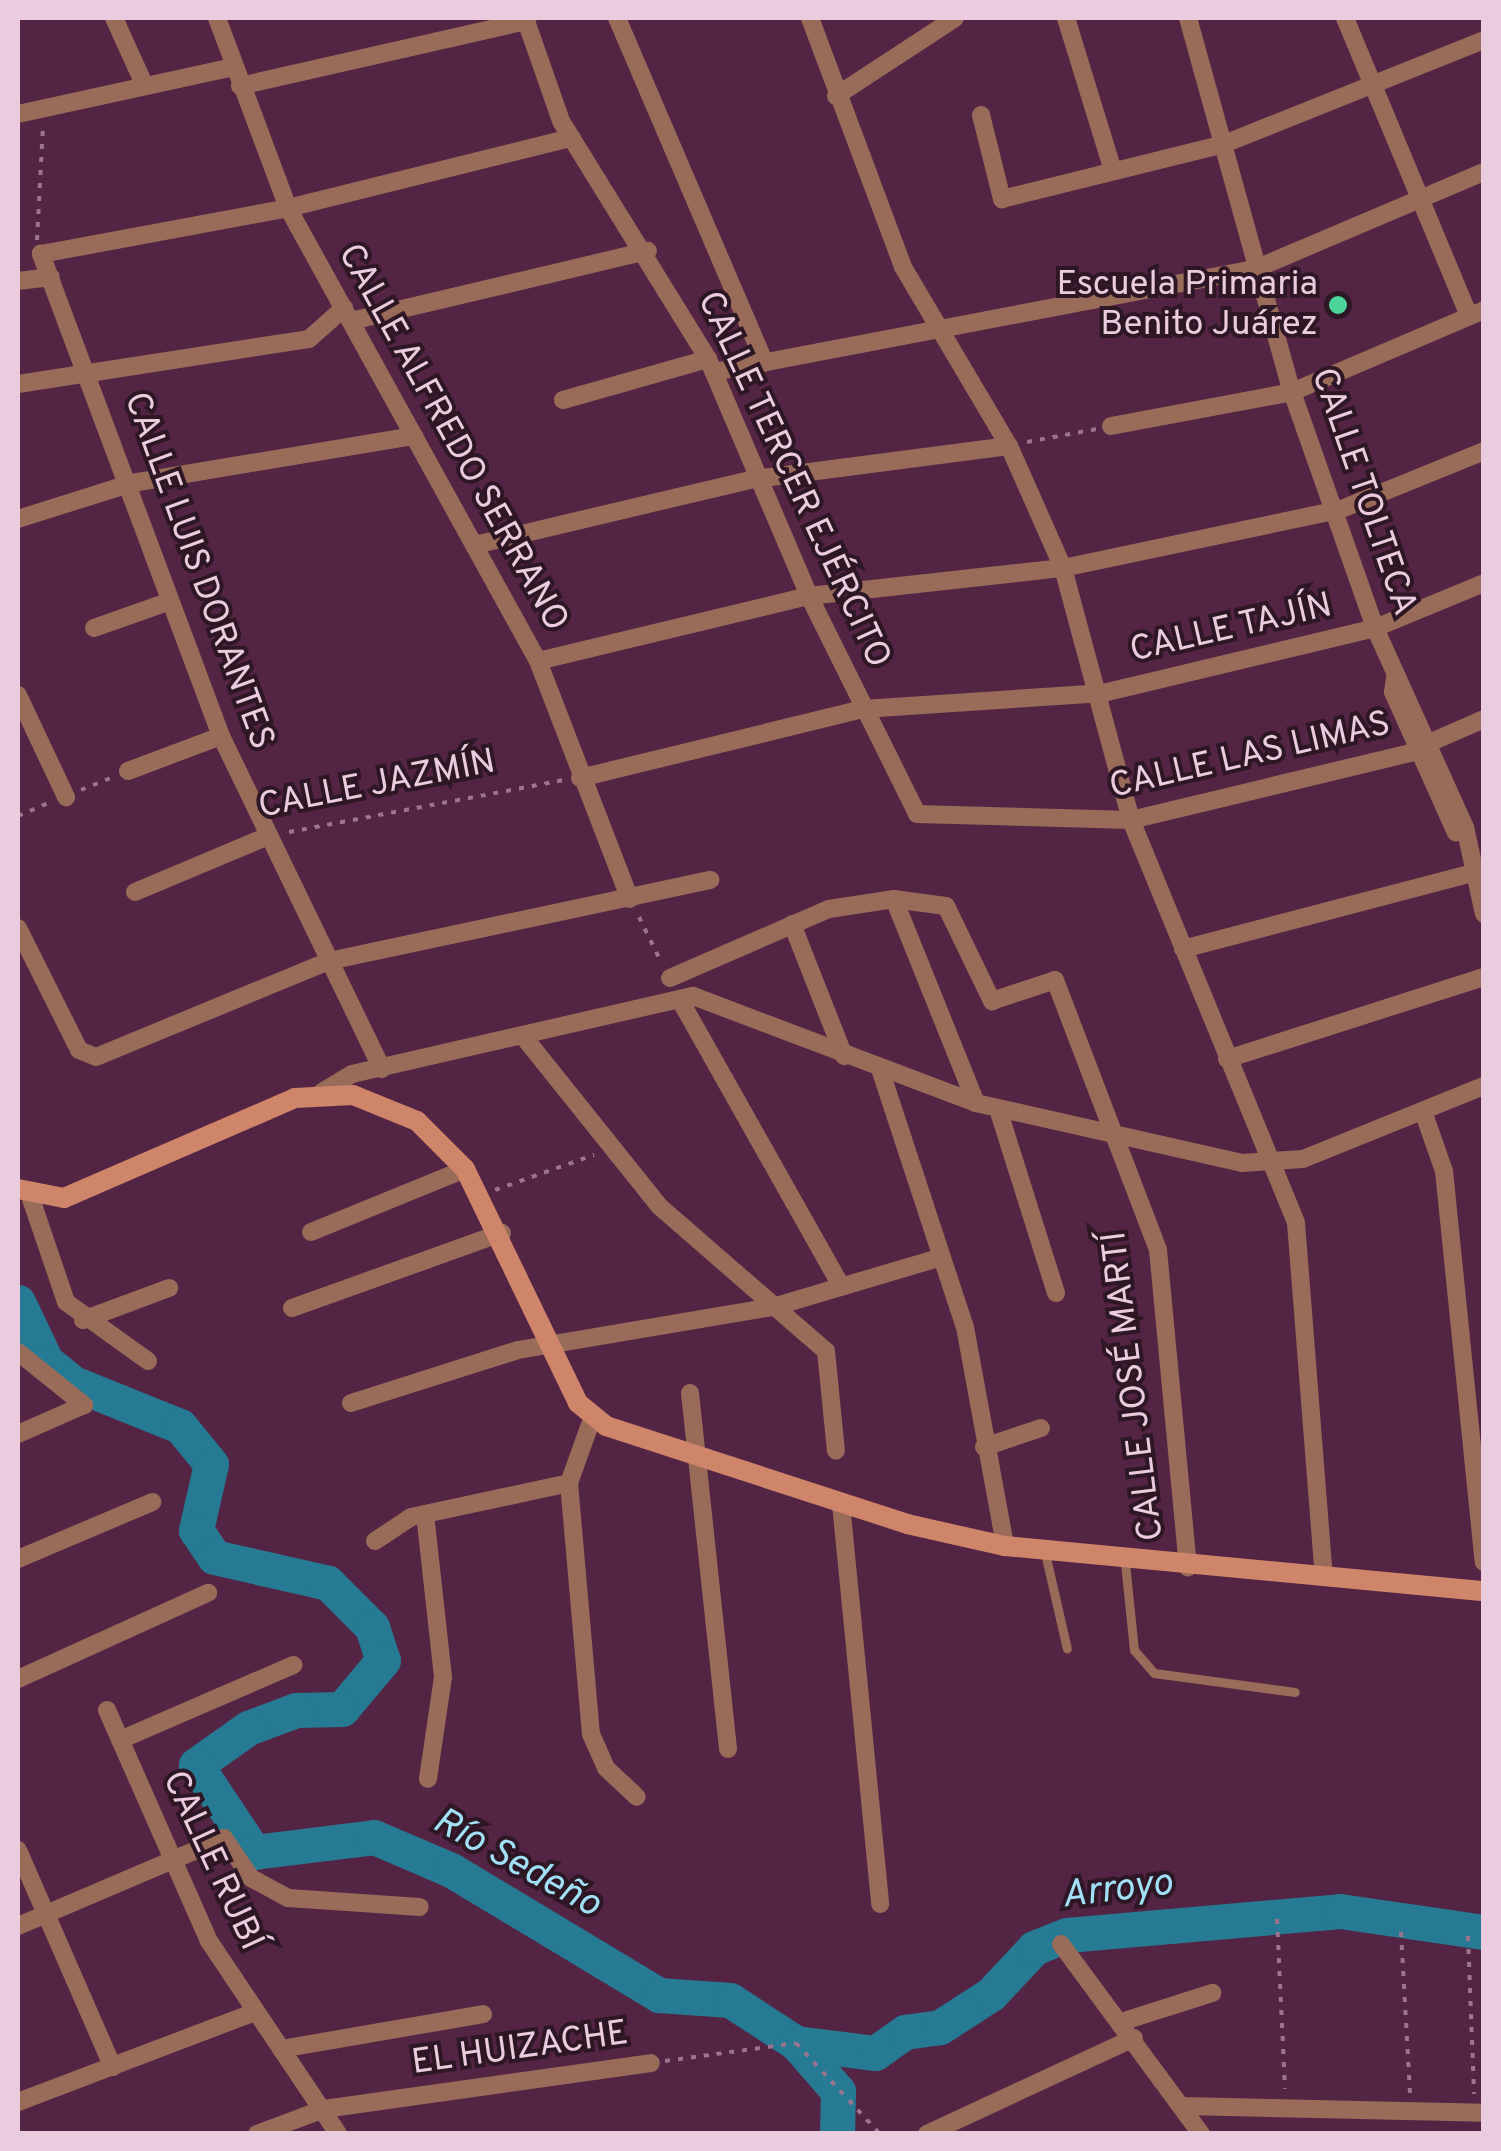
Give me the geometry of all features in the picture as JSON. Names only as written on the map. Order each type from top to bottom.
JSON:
[{"type":"main road","points":[[24,1192],[82,1193],[322,1092],[417,1121],[465,1168],[483,1195],[553,1346],[592,1418],[700,1459],[841,1504],[1046,1554],[1484,1591]]},
{"type":"street","points":[[114,18],[144,84]]},
{"type":"street","name":"CALLE ALFREDO SERRANO","points":[[216,18],[288,208],[414,436],[479,544],[538,660],[580,778],[630,899]]},
{"type":"street","points":[[618,18],[765,363]]},
{"type":"street","points":[[810,18],[902,268],[1010,446],[1063,568],[1103,693],[1131,820],[1296,1223],[1324,1577]]},
{"type":"street","points":[[1066,18],[1114,171]]},
{"type":"street","name":"CALLE TOLTECA","points":[[1188,18],[1292,392],[1338,510],[1375,628],[1463,841],[1484,914]]},
{"type":"street","points":[[1111,426],[1292,392],[1476,313],[1418,200],[1345,18]]},
{"type":"street","points":[[240,86],[526,19]]},
{"type":"street","name":"CALLE TERCER EJÉRCITO","points":[[526,19],[571,138],[648,251],[711,366],[755,479],[808,596],[918,814]]},
{"type":"street","points":[[836,96],[947,20]]},
{"type":"street","points":[[981,115],[1002,199],[1224,144],[1484,40]]},
{"type":"street","points":[[18,114],[233,67]]},
{"type":"street","points":[[41,254],[288,208],[571,138]]},
{"type":"street","points":[[562,400],[711,366],[765,363],[1255,270],[1484,172]]},
{"type":"street","points":[[18,384],[86,367],[309,339],[347,315],[648,251]]},
{"type":"street","name":"CALLE LUIS DORANTES","points":[[41,254],[132,482],[168,602],[221,736],[382,1069]]},
{"type":"street","points":[[18,281],[50,277]]},
{"type":"street","points":[[18,519],[132,482],[414,436]]},
{"type":"street","points":[[479,544],[755,479],[1010,446]]},
{"type":"street","points":[[538,660],[808,596],[1063,568],[1338,510],[1484,450]]},
{"type":"street","name":"CALLE TAJÍN","points":[[580,778],[863,709],[1103,693],[1375,628],[1484,583]]},
{"type":"street","points":[[94,628],[168,602]]},
{"type":"street","points":[[18,695],[66,796]]},
{"type":"street","name":"CALLE LAS LIMAS","points":[[918,814],[1131,820],[1424,747],[1484,719]]},
{"type":"street","points":[[128,772],[221,736]]},
{"type":"street","name":"CALLE JAZMÍN","points":[[135,892],[268,836]]},
{"type":"street","points":[[18,928],[86,1057],[330,961],[710,880]]},
{"type":"street","points":[[1183,949],[1477,882]]},
{"type":"street","points":[[670,978],[792,924],[894,899],[976,1103]]},
{"type":"street","name":"CALLE JOSÉ MARTÍ","points":[[894,899],[946,906],[992,1001],[1055,980],[1120,1140],[1158,1250],[1188,1568]]},
{"type":"street","points":[[792,924],[844,1056]]},
{"type":"street","points":[[1227,1059],[1484,976]]},
{"type":"street","points":[[680,1000],[841,1286]]},
{"type":"street","points":[[322,1092],[382,1069],[680,1000],[719,1001],[881,1072],[976,1103],[1120,1140],[1273,1166],[1484,1086]]},
{"type":"street","points":[[524,1036],[608,1150],[773,1307],[826,1352],[836,1452]]},
{"type":"street","points":[[881,1072],[966,1327],[984,1447],[1005,1546]]},
{"type":"street","points":[[998,1109],[1056,1292]]},
{"type":"street","points":[[1423,1111],[1444,1171],[1484,1562]]},
{"type":"street","points":[[311,1232],[465,1168]]},
{"type":"street","points":[[24,1192],[66,1302],[83,1320],[148,1361]]},
{"type":"street","points":[[292,1308],[502,1233]]},
{"type":"street","points":[[351,1403],[553,1346],[773,1307],[942,1256]]},
{"type":"street","points":[[83,1320],[169,1288]]},
{"type":"street","points":[[18,1352],[84,1406],[18,1434]]},
{"type":"street","points":[[690,1393],[728,1749]]},
{"type":"street","points":[[592,1418],[568,1482],[591,1734],[606,1768],[637,1797]]},
{"type":"street","points":[[984,1447],[1042,1428]]},
{"type":"street","points":[[376,1540],[425,1514],[568,1482]]},
{"type":"street","points":[[18,1559],[152,1502]]},
{"type":"street","points":[[841,1504],[880,1904]]},
{"type":"street","points":[[425,1514],[442,1677],[428,1779]]},
{"type":"street","points":[[18,1679],[208,1592]]},
{"type":"street","points":[[120,1740],[293,1665]]},
{"type":"street","name":"CALLE RUBÍ","points":[[107,1710],[171,1858],[255,2012],[338,2134]]},
{"type":"street","points":[[18,1926],[224,1838],[251,1878],[288,1898],[420,1908]]},
{"type":"street","points":[[18,1850],[113,2067]]},
{"type":"street","points":[[1060,1944],[1184,2106],[1197,2132]]},
{"type":"street","points":[[1122,2022],[1212,1993]]},
{"type":"street","points":[[18,2102],[255,2012]]},
{"type":"street","points":[[281,2049],[483,2014]]},
{"type":"street","points":[[927,2134],[1134,2038]]},
{"type":"street","name":"EL HUIZACHE","points":[[257,2134],[324,2109],[651,2063]]},
{"type":"street","points":[[1184,2106],[1411,2104],[1479,2111]]},
{"type":"lane","points":[[1046,1554],[1066,1648]]},
{"type":"lane","points":[[1125,1563],[1134,1650],[1154,1672],[1294,1692]]},
{"type":"path","points":[[41,254],[34,214],[44,108]]},
{"type":"path","points":[[1010,446],[1111,426]]},
{"type":"path","name":"CALLE JAZMÍN","points":[[268,836],[580,778]]},
{"type":"path","points":[[630,899],[670,978]]},
{"type":"path","points":[[483,1195],[608,1150]]},
{"type":"path","points":[[1276,1919],[1286,2103]]},
{"type":"path","points":[[1401,1932],[1411,2104]]},
{"type":"path","points":[[1468,1936],[1476,1999],[1479,2111]]},
{"type":"path","points":[[1476,1999],[1484,2002]]},
{"type":"path","name":"EL HUIZACHE","points":[[651,2063],[796,2044],[880,2134]]},
{"type":"waterway","name":"Río Sedeño","points":[[18,1302],[46,1361],[73,1383],[180,1426],[211,1464],[196,1530],[214,1557],[328,1583],[372,1627],[383,1660],[342,1709],[296,1710],[248,1728],[196,1765],[254,1852],[374,1837],[451,1870],[659,1995],[730,2000],[796,2043],[838,2091],[837,2134]]},
{"type":"waterway","name":"Arroyo","points":[[796,2043],[875,2053],[905,2032],[940,2027],[991,1994],[1034,1948],[1067,1935],[1340,1911],[1484,1932]]},
{"type":"place","name":"Escuela Primaria Benito Juárez","points":[[1338,305]]}]
